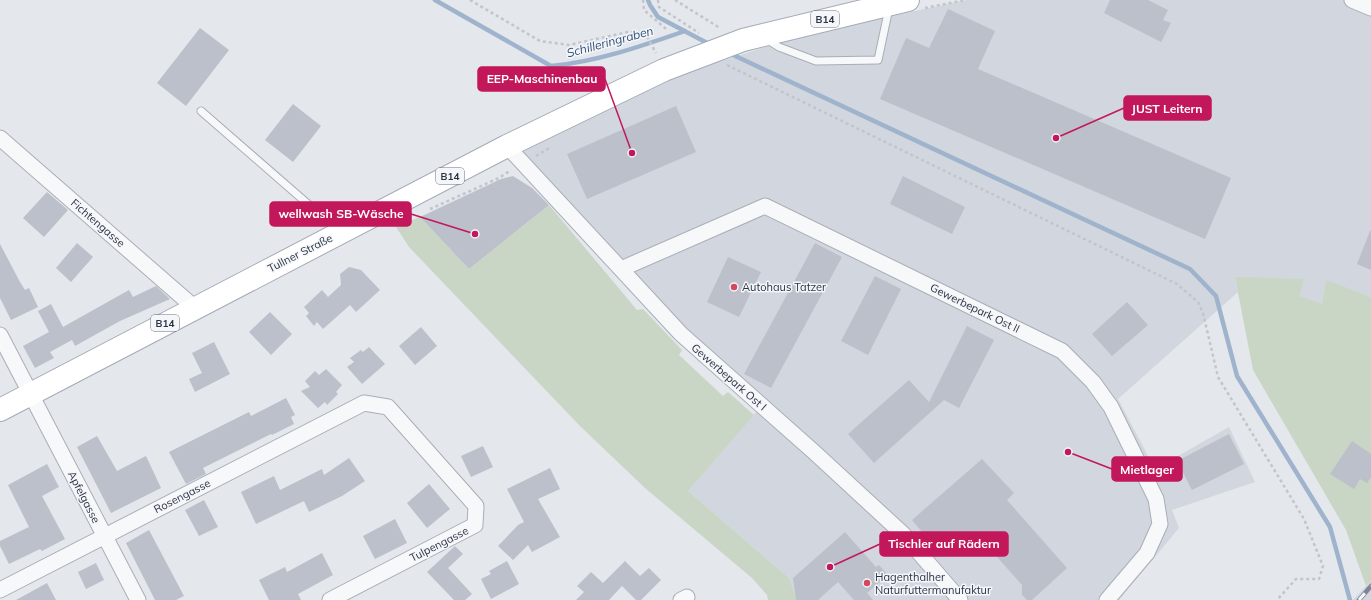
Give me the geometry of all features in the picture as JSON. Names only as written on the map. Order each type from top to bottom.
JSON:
[{"type":"main road","name":"B14","points":[[696,57],[751,38],[899,2]]},
{"type":"main road","name":"Tullner Straße","points":[[0,410],[507,146],[587,106],[664,70],[696,57]]},
{"type":"street","points":[[1352,0],[1371,8]]},
{"type":"street","name":"Fichtengasse","points":[[0,138],[195,308]]},
{"type":"street","name":"Gewerbepark Ost I","points":[[507,146],[681,334],[814,452],[903,534],[960,600]]},
{"type":"street","name":"Gewerbepark Ost II","points":[[620,269],[765,206],[1062,351],[1093,382],[1111,407],[1156,499],[1160,524],[1147,553],[1107,600]]},
{"type":"street","name":"Apfelgasse","points":[[0,335],[138,600]]},
{"type":"street","name":"Rosengasse","points":[[0,590],[364,403]]},
{"type":"street","name":"Tulpengasse","points":[[330,600],[475,525],[476,506],[388,407],[364,403]]},
{"type":"lane","points":[[751,38],[816,61],[878,60],[899,2]]},
{"type":"lane","points":[[201,111],[341,232]]},
{"type":"path","points":[[470,0],[540,41],[569,45],[628,32],[645,32],[664,70]]},
{"type":"path","points":[[643,0],[644,10],[666,29]]},
{"type":"path","points":[[658,0],[659,7],[699,33]]},
{"type":"path","points":[[674,0],[717,28],[724,29]]},
{"type":"path","points":[[696,57],[1177,284],[1198,302],[1218,377],[1304,520],[1323,566],[1320,579],[1296,579],[1277,600]]},
{"type":"shaded area","points":[[967,0],[1371,0],[1371,297],[1326,281],[1322,305],[1300,296],[1304,279],[1235,278],[1238,292],[1118,399],[1155,469],[1229,427],[1255,482],[1172,510],[1179,528],[1119,600],[797,600],[789,578],[688,491],[757,411],[511,157],[687,72],[803,35]]},
{"type":"shaded area","points":[[1371,580],[1371,600],[1353,600],[1366,586]]},
{"type":"green space","points":[[549,205],[637,310],[643,309],[682,350],[679,355],[723,396],[728,392],[754,415],[688,491],[789,578],[797,600],[768,600],[767,595],[752,578],[645,488],[580,426],[409,247],[396,227],[420,217],[469,269]]},
{"type":"green space","points":[[1235,277],[1304,279],[1300,296],[1322,304],[1326,280],[1371,297],[1371,580],[1366,586],[1346,530],[1253,370]]},
{"type":"building","points":[[1110,0],[1148,0],[1168,10],[1163,20],[1171,23],[1161,42],[1104,13]]},
{"type":"building","points":[[948,9],[995,31],[978,69],[1231,178],[1205,239],[880,99],[906,38],[929,48]]},
{"type":"building","points":[[200,28],[229,50],[186,106],[157,83]]},
{"type":"building","points":[[293,104],[321,126],[293,162],[265,140]]},
{"type":"building","points":[[676,106],[696,152],[587,199],[567,154]]},
{"type":"building","points":[[513,176],[532,188],[549,205],[469,269],[420,217],[501,179]]},
{"type":"building","points":[[903,176],[965,207],[952,234],[890,204]]},
{"type":"building","points":[[47,192],[68,210],[44,237],[23,218]]},
{"type":"building","points":[[1371,231],[1371,270],[1357,264]]},
{"type":"building","points":[[77,243],[93,257],[71,282],[56,268]]},
{"type":"building","points":[[815,243],[842,257],[771,388],[744,374]]},
{"type":"building","points":[[0,244],[20,282],[25,290],[29,288],[38,307],[11,320],[0,298]]},
{"type":"building","name":"Autohaus Tatzer","points":[[728,257],[761,272],[739,317],[707,302]]},
{"type":"building","points":[[349,267],[361,270],[380,290],[356,312],[350,305],[323,329],[317,322],[314,326],[306,316],[309,313],[304,307],[322,290],[328,297],[341,285],[340,274]]},
{"type":"building","points":[[875,276],[901,289],[868,355],[841,341]]},
{"type":"building","points":[[156,286],[170,299],[120,321],[75,346],[72,340],[50,352],[54,358],[35,368],[23,346],[49,332],[38,311],[51,304],[63,327],[129,290],[133,297]]},
{"type":"building","points":[[1127,302],[1148,325],[1112,356],[1092,334]]},
{"type":"building","points":[[270,312],[292,334],[271,355],[249,332]]},
{"type":"building","points":[[967,326],[994,340],[959,408],[944,400],[874,463],[848,434],[909,380],[929,402]]},
{"type":"building","points":[[421,327],[437,346],[415,365],[399,346]]},
{"type":"building","points":[[214,342],[230,374],[195,392],[189,379],[202,373],[192,353]]},
{"type":"building","points":[[369,347],[385,364],[362,384],[347,367],[354,362],[350,358],[361,350],[363,352]]},
{"type":"building","points":[[326,369],[342,385],[336,392],[338,394],[327,405],[325,402],[318,408],[301,391],[310,387],[305,381],[315,371],[319,375]]},
{"type":"building","points":[[286,398],[295,415],[291,417],[294,424],[203,468],[206,474],[186,484],[169,452],[249,412],[251,416]]},
{"type":"building","points":[[1229,434],[1244,464],[1192,490],[1177,461]]},
{"type":"building","points":[[97,436],[117,471],[146,456],[161,488],[111,513],[77,447]]},
{"type":"building","points":[[1352,441],[1371,454],[1371,477],[1367,483],[1360,479],[1354,489],[1330,474]]},
{"type":"building","points":[[483,446],[493,467],[471,477],[461,456]]},
{"type":"building","points":[[349,458],[365,481],[342,496],[309,512],[304,501],[256,524],[241,492],[274,476],[280,490],[322,469],[324,475]]},
{"type":"building","points":[[982,459],[1014,493],[1007,500],[1067,568],[1032,600],[1027,600],[1022,595],[1022,585],[974,531],[942,556],[912,520]]},
{"type":"building","points":[[47,464],[59,487],[42,496],[65,539],[42,551],[40,549],[9,564],[0,546],[0,541],[29,527],[8,485]]},
{"type":"building","points":[[550,468],[560,489],[538,499],[560,537],[532,552],[528,545],[513,560],[498,546],[518,525],[524,522],[507,489]]},
{"type":"building","points":[[429,484],[450,509],[427,528],[407,503]]},
{"type":"building","points":[[204,500],[218,527],[199,536],[185,510]]},
{"type":"building","points":[[395,519],[407,543],[375,559],[363,536]]},
{"type":"building","points":[[149,530],[184,596],[176,600],[155,600],[126,543]]},
{"type":"building","points":[[845,532],[876,567],[879,565],[888,575],[867,593],[873,600],[854,600],[838,582],[818,600],[796,600],[793,578]]},
{"type":"building","points":[[455,546],[463,554],[448,568],[472,594],[465,600],[454,600],[427,572]]},
{"type":"building","points":[[322,553],[333,575],[298,594],[301,600],[269,600],[259,580],[285,567],[287,572]]},
{"type":"building","points":[[507,561],[519,584],[491,599],[481,579],[491,574],[489,571]]},
{"type":"building","points":[[625,561],[640,576],[649,568],[661,580],[641,600],[636,600],[622,586],[609,600],[576,600],[584,592],[577,586],[591,572],[603,583]]},
{"type":"building","points":[[96,563],[104,580],[86,589],[78,572]]},
{"type":"building","points":[[47,583],[56,600],[16,600]]},
{"type":"waterway","name":"Schilleringraben","points":[[435,0],[551,66],[602,57],[636,48],[685,31]]},
{"type":"waterway","points":[[648,0],[658,17],[711,45]]},
{"type":"waterway","points":[[729,53],[1190,269],[1216,296],[1237,376],[1330,527],[1350,600]]},
{"type":"railway","points":[[1359,600],[1371,586]]},
{"type":"place","name":"JUST Leitern","points":[[1056,138]]},
{"type":"place","name":"EEP-Maschinenbau","points":[[632,153]]},
{"type":"place","name":"wellwash SB-Wäsche","points":[[475,234]]},
{"type":"place","name":"Autohaus Tatzer","points":[[734,287]]},
{"type":"place","name":"Mietlager","points":[[1068,452]]},
{"type":"place","name":"Tischler auf Rädern","points":[[830,567]]},
{"type":"place","name":"Hagenthalher Naturfuttermanufaktur","points":[[867,583]]}]
